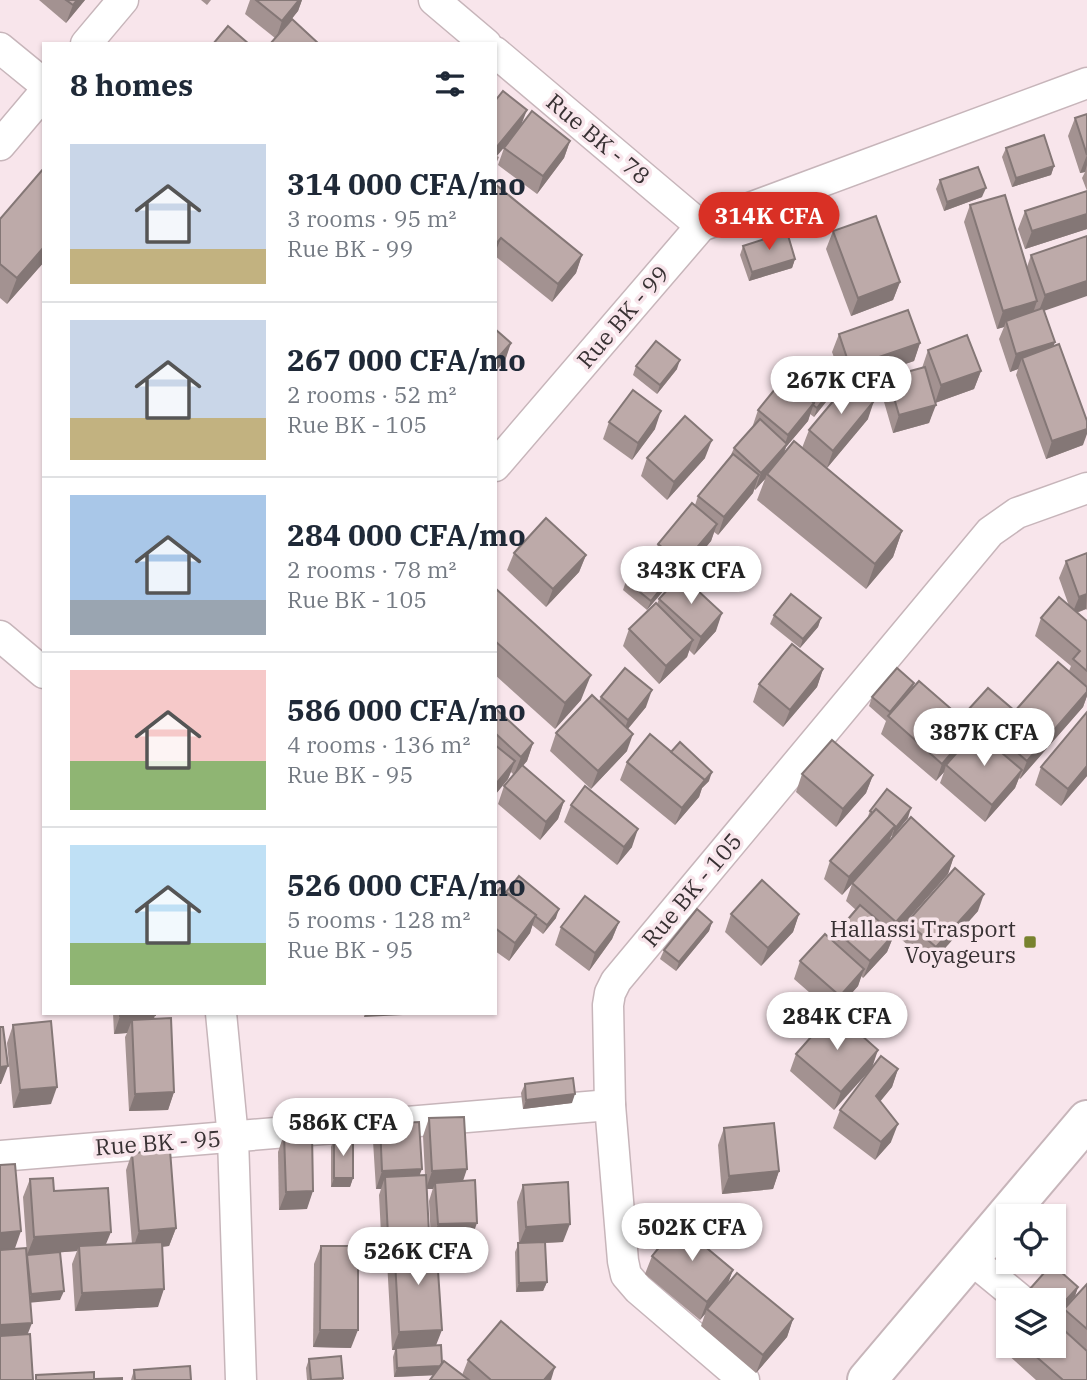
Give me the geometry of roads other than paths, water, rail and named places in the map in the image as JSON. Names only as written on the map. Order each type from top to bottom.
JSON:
[{"type":"street","points":[[88,42],[123,0]]},
{"type":"street","points":[[435,0],[484,42]]},
{"type":"street","points":[[0,48],[42,82]]},
{"type":"street","name":"Rue BK - 78","points":[[497,54],[701,226]]},
{"type":"street","name":"Rue BK - 99","points":[[497,463],[701,226],[1087,83]]},
{"type":"street","points":[[0,145],[42,95]]},
{"type":"street","name":"Rue BK - 105","points":[[744,1380],[638,1289],[626,1275],[610,1105],[610,993],[616,981],[990,532],[1017,513],[1087,488]]},
{"type":"street","points":[[0,636],[42,671]]},
{"type":"street","points":[[221,1015],[233,1138],[241,1380]]},
{"type":"street","name":"Rue BK - 95","points":[[0,1156],[610,1105]]},
{"type":"street","points":[[867,1380],[1087,1120]]},
{"type":"street","points":[[971,1259],[1006,1288]]},
{"type":"place","name":"Hallassi Trasport Voyageurs","points":[[1030,942]]}]
